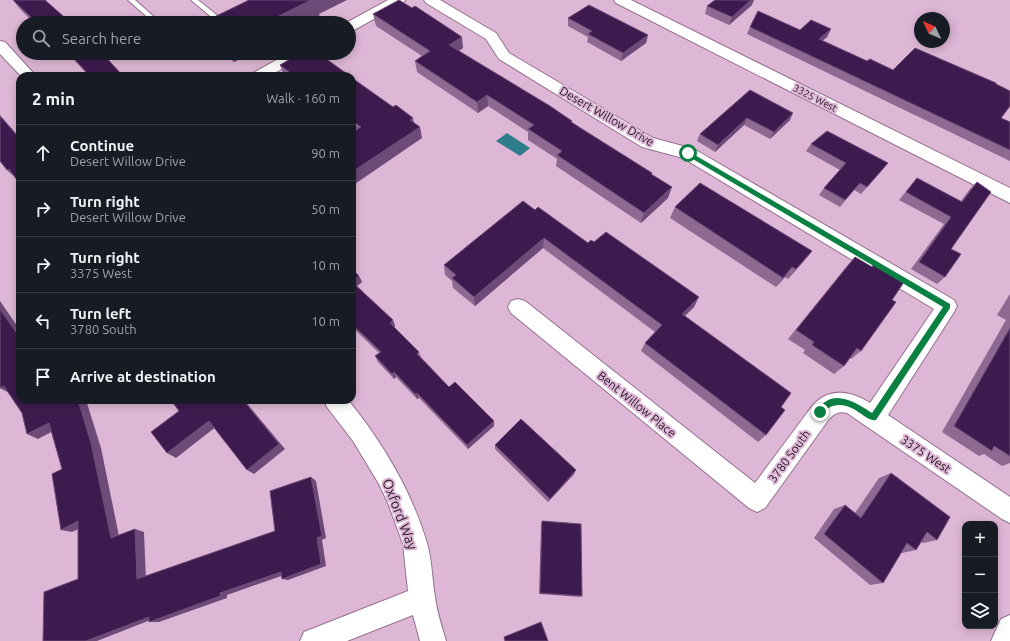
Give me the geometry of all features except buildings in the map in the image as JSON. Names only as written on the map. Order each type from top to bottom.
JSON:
[{"type":"street","points":[[356,22],[398,0]]},
{"type":"street","name":"Desert Willow Drive","points":[[431,0],[491,36],[504,56],[648,143],[688,153],[948,306],[873,418]]},
{"type":"street","name":"3325 West","points":[[621,0],[1010,196]]},
{"type":"street","points":[[0,45],[25,72]]},
{"type":"street","points":[[265,72],[287,60]]},
{"type":"street","name":"Bent Willow Place","points":[[518,307],[757,500]]},
{"type":"street","name":"3375 West","points":[[840,401],[854,405],[1010,511]]},
{"type":"street","name":"3780 South","points":[[757,500],[820,412],[826,405],[840,401]]},
{"type":"street","name":"Oxford Way","points":[[338,404],[361,433],[387,476],[398,499],[415,544],[422,599],[433,641]]},
{"type":"street","points":[[313,641],[422,599]]},
{"type":"street","points":[[1004,641],[1010,628]]},
{"type":"lane","points":[[131,0],[150,16]]},
{"type":"lane","points":[[194,0],[215,16]]},
{"type":"water","points":[[507,133],[530,148],[520,156],[496,141]]},
{"type":"route","points":[[688,153],[948,306],[873,418],[854,405],[840,401],[826,405],[820,412]]}]
